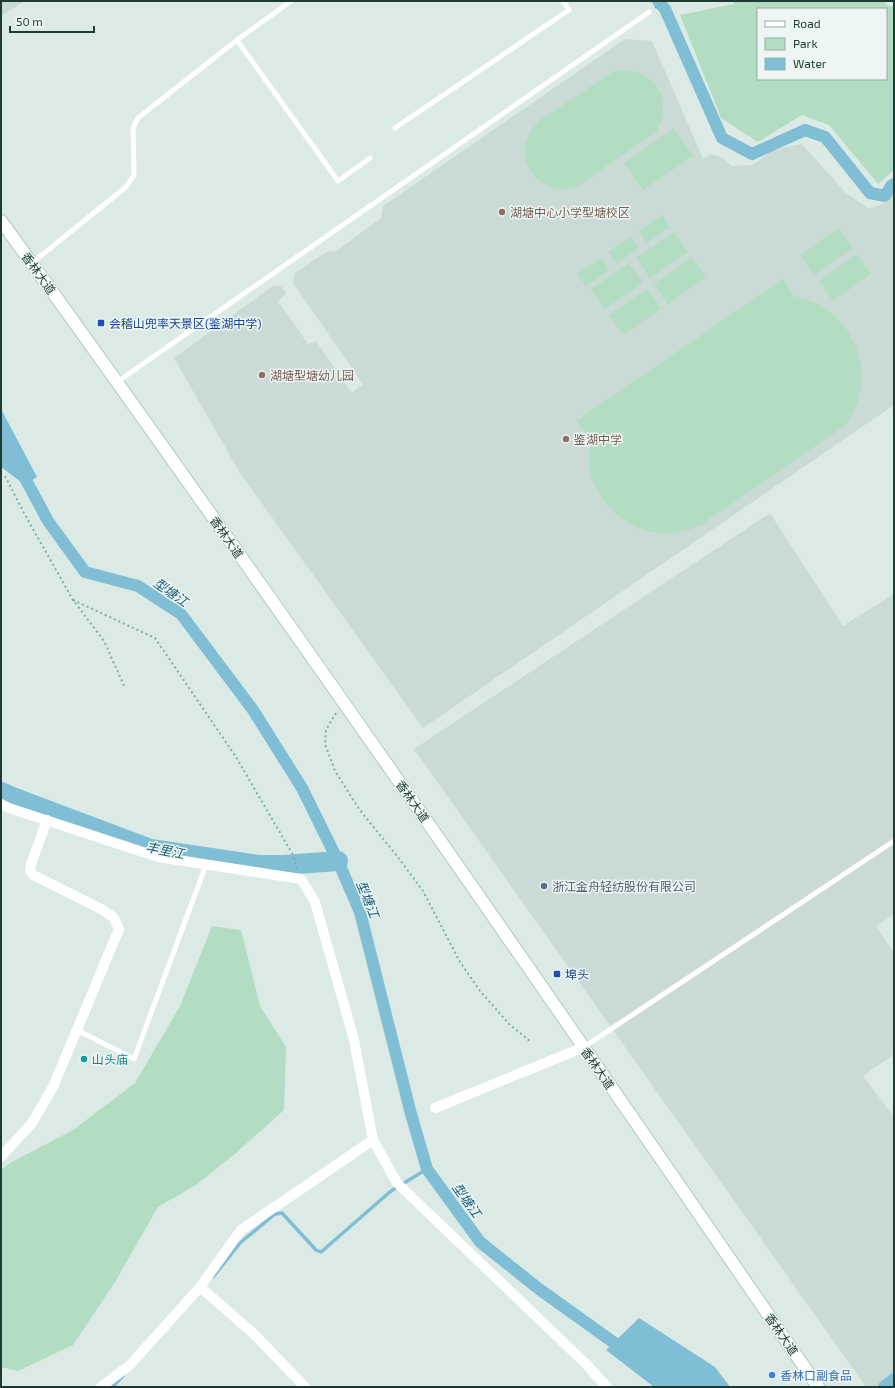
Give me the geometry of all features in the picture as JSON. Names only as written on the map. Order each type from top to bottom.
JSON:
[{"type":"main road","name":"香林大道","points":[[1,221],[117,382],[343,702],[584,1047],[818,1387]]},
{"type":"street","points":[[1,804],[9,808],[158,857],[301,879],[315,902],[354,1040],[373,1140],[399,1185],[585,1362],[607,1387]]},
{"type":"street","points":[[1,1157],[32,1123],[53,1087],[119,929],[114,918],[103,910],[33,875],[30,871],[31,864],[47,820]]},
{"type":"street","points":[[435,1108],[584,1047]]},
{"type":"street","points":[[101,1387],[130,1365],[200,1287],[241,1230],[373,1140]]},
{"type":"street","points":[[200,1287],[254,1334],[305,1387]]},
{"type":"lane","points":[[32,263],[126,187],[134,175],[133,128],[138,118],[237,40],[291,1]]},
{"type":"lane","points":[[395,128],[569,10],[564,1]]},
{"type":"lane","points":[[117,382],[649,12]]},
{"type":"lane","points":[[237,40],[338,181],[370,158]]},
{"type":"lane","points":[[584,1047],[894,841]]},
{"type":"lane","points":[[77,1030],[134,1059],[206,865]]},
{"type":"path","points":[[649,12],[665,1]]},
{"type":"path","points":[[4,476],[73,600],[104,641],[125,688]]},
{"type":"path","points":[[73,600],[155,638],[236,757],[293,855]]},
{"type":"path","points":[[343,702],[326,730],[325,744],[335,771],[359,809],[423,891],[460,962],[480,991],[510,1024],[531,1042]]},
{"type":"shaded area","points":[[1,1],[25,1],[1,16]]},
{"type":"shaded area","name":"鉴湖中学","points":[[625,39],[652,41],[703,159],[710,154],[722,157],[732,166],[753,165],[773,150],[802,144],[845,192],[869,209],[888,202],[894,190],[894,405],[423,728],[240,473],[174,358],[274,285],[282,287],[286,294],[278,301],[308,344],[316,341],[352,393],[363,384],[293,283],[295,273],[328,251],[335,252],[381,218],[383,206]]},
{"type":"shaded area","points":[[770,513],[843,626],[894,594],[894,914],[876,926],[894,953],[894,1054],[863,1076],[894,1117],[894,1373],[880,1387],[866,1387],[414,749]]},
{"type":"green space","points":[[734,1],[886,1],[885,4],[894,7],[894,170],[878,184],[829,125],[802,115],[758,142],[721,118],[680,15],[734,4]]},
{"type":"green space","points":[[620,70],[644,75],[658,88],[662,97],[663,108],[662,119],[657,131],[580,185],[559,189],[550,187],[536,178],[527,163],[525,155],[527,138],[531,131],[540,120],[611,73]]},
{"type":"green space","points":[[674,128],[693,156],[643,190],[624,163]]},
{"type":"green space","points":[[662,215],[670,227],[647,243],[639,231]]},
{"type":"green space","points":[[839,228],[853,248],[814,275],[800,255]]},
{"type":"green space","points":[[674,232],[688,252],[650,278],[636,258]]},
{"type":"green space","points":[[631,236],[639,248],[616,264],[608,252]]},
{"type":"green space","points":[[857,254],[871,274],[833,301],[819,281]]},
{"type":"green space","points":[[692,257],[706,277],[668,304],[654,284]]},
{"type":"green space","points":[[601,258],[609,270],[586,286],[577,274]]},
{"type":"green space","points":[[629,263],[643,283],[605,309],[591,289]]},
{"type":"green space","points":[[783,279],[794,296],[812,301],[824,308],[835,316],[852,338],[861,364],[862,378],[856,405],[846,425],[701,525],[679,532],[658,533],[645,530],[622,519],[604,501],[597,490],[590,469],[589,460],[591,443],[576,421]]},
{"type":"green space","points":[[647,289],[661,309],[623,335],[609,315]]},
{"type":"green space","points":[[212,926],[241,930],[260,1006],[286,1047],[284,1110],[236,1153],[196,1185],[158,1207],[115,1282],[73,1345],[18,1371],[1,1367],[1,1170],[10,1163],[73,1130],[135,1083],[180,1006]]},
{"type":"water","points":[[1,409],[37,477],[25,485],[1,467]]},
{"type":"water","points":[[639,1318],[715,1367],[730,1387],[654,1387],[606,1350]]},
{"type":"waterway","points":[[658,1],[665,9],[722,138],[752,154],[805,130],[825,137],[870,193],[885,196],[894,184]]},
{"type":"waterway","name":"型塘江","points":[[20,469],[48,521],[85,572],[138,586],[181,614],[253,710],[302,788],[338,861],[360,912],[411,1114],[427,1169],[480,1242],[539,1289],[627,1352]]},
{"type":"waterway","name":"丰里江","points":[[1,792],[151,849],[259,865],[283,865],[338,861]]},
{"type":"waterway","points":[[213,1277],[240,1243],[275,1214],[282,1213],[316,1250],[321,1252],[391,1191],[427,1169]]},
{"type":"waterway","points":[[112,1387],[123,1376]]},
{"type":"waterway","points":[[884,1387],[894,1379]]},
{"type":"place","name":"湖塘中心小学型塘校区","points":[[502,212]]},
{"type":"place","name":"会稽山兜率天景区(鉴湖中学)","points":[[101,323]]},
{"type":"place","name":"湖塘型塘幼儿园","points":[[262,375]]},
{"type":"place","name":"鉴湖中学","points":[[566,439]]},
{"type":"place","name":"浙江金舟轻纺股份有限公司","points":[[544,886]]},
{"type":"place","name":"埠头","points":[[557,974]]},
{"type":"place","name":"山头庙","points":[[84,1059]]},
{"type":"place","name":"香林口副食品","points":[[772,1375]]}]
